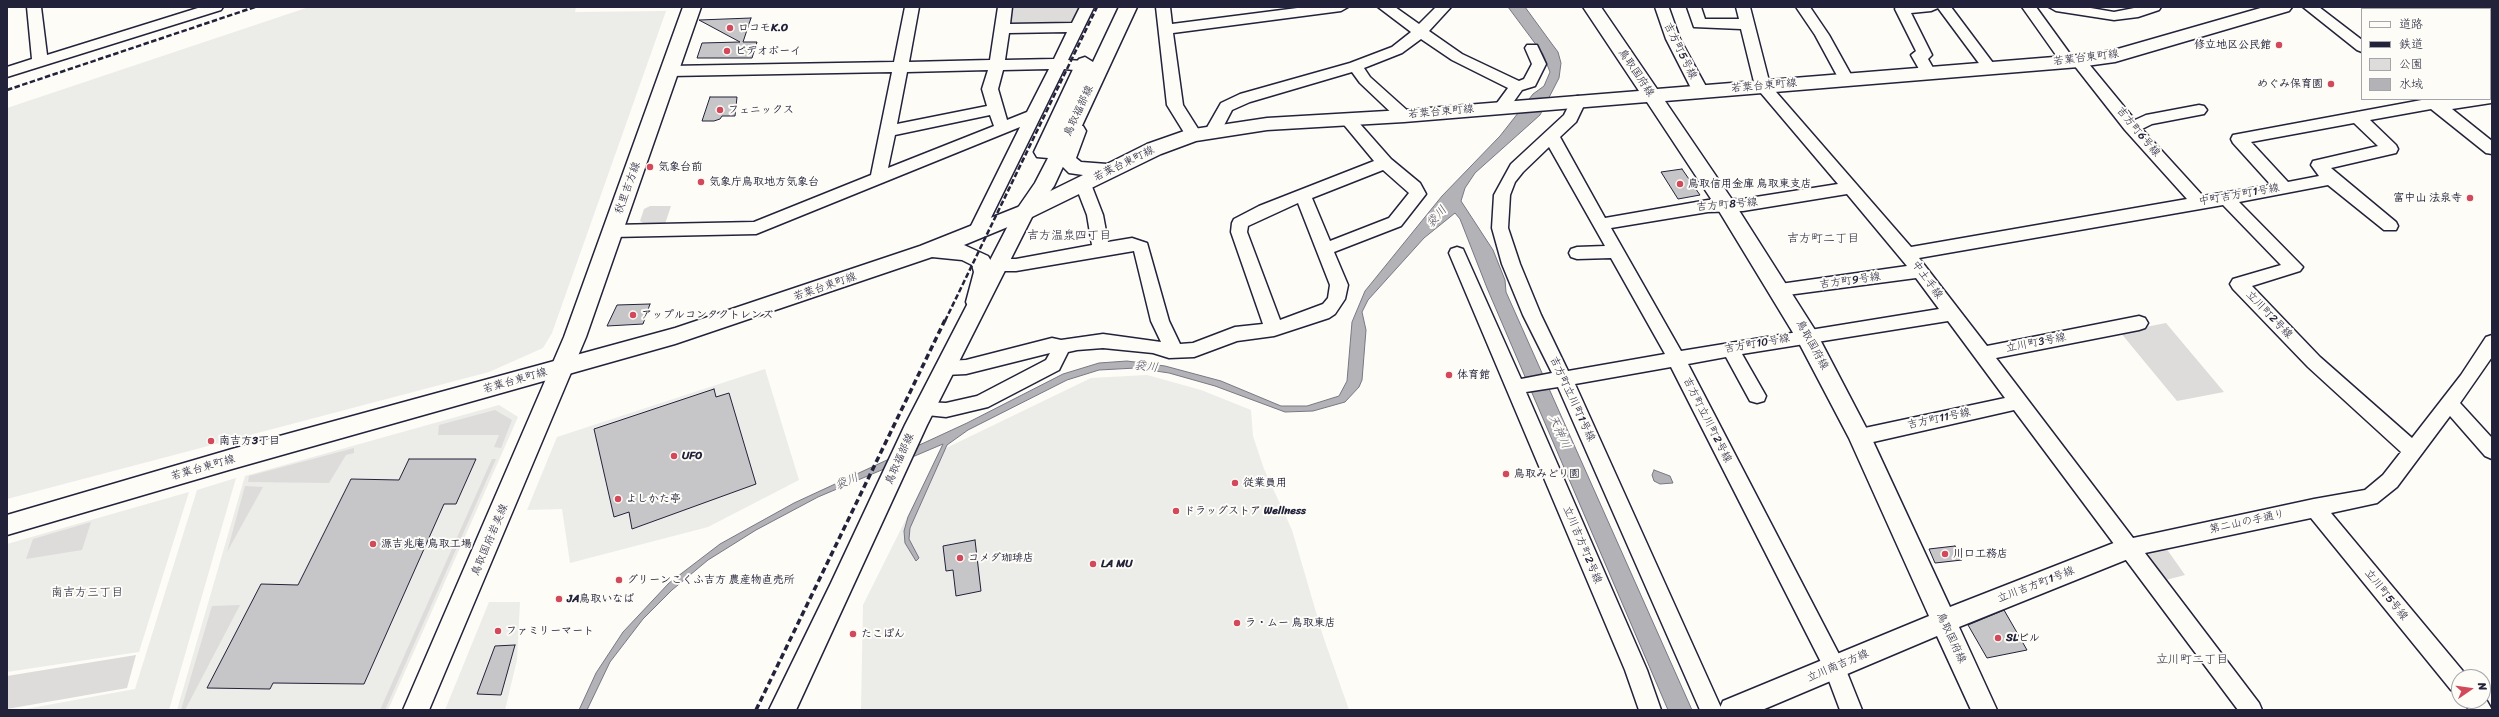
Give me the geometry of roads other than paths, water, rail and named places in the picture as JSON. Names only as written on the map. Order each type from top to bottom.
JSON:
[{"type":"main road","name":"秋里吉方線","points":[[561,368],[612,231],[692,7]]},
{"type":"main road","name":"鳥取福部線","points":[[1025,212],[1030,184],[1084,66],[1113,7]]},
{"type":"main road","name":"鳥取福部線","points":[[782,710],[920,417],[1025,212],[1044,186],[1128,7]]},
{"type":"main road","name":"鳥取国府線","points":[[1592,7],[1726,206],[1780,290],[1807,336],[1860,437],[1984,710]]},
{"type":"main road","name":"若葉台東町線","points":[[7,525],[211,465],[675,336],[927,251],[1025,212],[1154,149],[1194,135],[1267,124],[1404,116],[1990,68],[2116,56],[2283,7]]},
{"type":"main road","points":[[1078,113],[1075,135],[1066,160],[1076,168],[1109,171]]},
{"type":"main road","points":[[927,251],[951,250],[967,253],[981,261],[984,272],[974,314]]},
{"type":"main road","name":"鳥取国府岩美線","points":[[416,710],[548,404],[561,368]]},
{"type":"main road","name":"立川吉方町1号線","points":[[1944,621],[2129,548]]},
{"type":"main road","name":"立川南吉方線","points":[[1732,710],[1944,621]]},
{"type":"street","points":[[34,7],[40,62]]},
{"type":"street","points":[[7,72],[216,7]]},
{"type":"street","points":[[878,179],[912,7]]},
{"type":"street","points":[[1002,128],[990,89],[997,65],[1005,7]]},
{"type":"street","points":[[976,232],[1087,7]]},
{"type":"street","points":[[1163,7],[1175,105],[1194,135]]},
{"type":"street","points":[[1165,29],[1280,11],[1341,7]]},
{"type":"street","points":[[1385,7],[1457,57],[1517,86],[1530,83],[1539,64],[1532,48]]},
{"type":"street","points":[[1213,131],[1226,107],[1245,98],[1355,66],[1397,50],[1411,41],[1444,7]]},
{"type":"street","points":[[1694,7],[1699,24],[1744,15]]},
{"type":"street","points":[[1803,7],[1822,35],[1846,80]]},
{"type":"street","points":[[1928,73],[1918,55],[1925,55],[1902,9],[1930,7]]},
{"type":"street","points":[[1944,7],[1990,68]]},
{"type":"street","name":"吉方町6号線","points":[[2029,7],[2073,61],[2199,202]]},
{"type":"street","points":[[2056,7],[2114,16],[2133,14],[2154,7]]},
{"type":"street","points":[[2310,7],[2361,46]]},
{"type":"street","name":"吉方町5号線","points":[[1662,8],[1673,39],[1701,92]]},
{"type":"street","name":"中土手線","points":[[1744,15],[1763,86],[1907,254],[2129,548]]},
{"type":"street","points":[[1002,29],[1077,27]]},
{"type":"street","points":[[670,71],[1058,64],[1084,66]]},
{"type":"street","points":[[1355,66],[1365,80],[1404,116]]},
{"type":"street","points":[[1507,107],[1517,86]]},
{"type":"street","name":"中町吉方町1号線","points":[[2284,188],[2239,139],[2357,117],[2432,101],[2445,105],[2479,100]]},
{"type":"street","points":[[2432,101],[2492,149]]},
{"type":"street","name":"吉方町立川町1号線","points":[[1573,102],[1571,118],[1517,168],[1508,181],[1502,195],[1500,228],[1511,264],[1560,379],[1711,710]]},
{"type":"street","points":[[888,131],[996,109]]},
{"type":"street","points":[[2131,126],[2145,123],[2146,120],[2199,110]]},
{"type":"street","points":[[612,231],[756,228],[1033,116]]},
{"type":"street","points":[[2357,117],[2390,149],[2319,165],[2331,179],[2390,226]]},
{"type":"street","points":[[1326,249],[1395,222],[1414,201],[1417,191],[1385,162],[1348,120]]},
{"type":"street","name":"吉方町立川町2号線","points":[[1551,136],[1618,252],[1676,358],[1834,667],[1851,710]]},
{"type":"street","points":[[1274,330],[1239,228],[1240,223],[1252,216],[1385,162]]},
{"type":"street","points":[[2284,188],[2331,179]]},
{"type":"street","points":[[1083,184],[1095,215],[1101,250]]},
{"type":"street","name":"吉方町8号線","points":[[1602,224],[1708,206],[1743,205],[1851,188]]},
{"type":"street","name":"中町吉方町1号線","points":[[1907,254],[2284,188]]},
{"type":"street","points":[[945,368],[966,367],[1052,345],[1062,347],[1077,343],[1103,341],[1175,350],[1194,350],[1235,334],[1274,330],[1323,313],[1329,309],[1336,299],[1339,285],[1326,249],[1303,195]]},
{"type":"street","name":"立川町2号線","points":[[2226,198],[2294,267],[2239,284],[2314,362],[2392,433],[2413,450]]},
{"type":"street","points":[[998,265],[1016,265],[1132,244],[1141,247],[1160,321],[1175,350]]},
{"type":"street","points":[[1577,253],[1618,252]]},
{"type":"street","name":"立川吉方町2号線","points":[[1457,253],[1518,387],[1636,670],[1650,710]]},
{"type":"street","name":"吉方町9号線","points":[[1780,290],[1920,272]]},
{"type":"street","name":"吉方町10号線","points":[[1518,387],[1676,358],[1952,314]]},
{"type":"street","name":"立川町3号線","points":[[1982,354],[2139,323]]},
{"type":"street","name":"第二山の手通り","points":[[2129,548],[2314,507],[2370,497],[2390,481],[2467,380],[2492,342]]},
{"type":"street","points":[[920,417],[981,402],[1053,365],[1062,347]]},
{"type":"street","points":[[1730,349],[1756,396]]},
{"type":"street","name":"吉方町11号線","points":[[1860,437],[2018,402]]},
{"type":"street","points":[[2449,403],[2492,451]]},
{"type":"street","name":"立川町5号線","points":[[2314,507],[2451,673]]},
{"type":"street","points":[[2129,548],[2251,710]]},
{"type":"water","points":[[1508,7],[1525,7],[1558,52],[1561,63],[1559,78],[1540,115],[1475,173],[1465,188],[1461,201],[1493,250],[1505,280],[1506,292],[1692,710],[1668,710],[1487,288],[1460,219],[1455,213],[1424,238],[1368,300],[1362,312],[1366,330],[1362,380],[1359,387],[1345,402],[1313,411],[1285,412],[1215,386],[1169,373],[1136,368],[1099,370],[1067,380],[968,430],[947,445],[910,528],[909,539],[919,558],[916,561],[905,543],[904,531],[908,517],[943,444],[818,497],[756,530],[708,560],[672,590],[643,619],[610,662],[587,710],[579,710],[596,673],[623,632],[669,583],[720,544],[794,503],[967,423],[1063,374],[1099,363],[1127,361],[1165,366],[1221,381],[1281,406],[1307,406],[1339,396],[1347,381],[1352,322],[1365,291],[1442,196],[1500,136],[1533,94],[1544,86],[1550,72],[1543,54]]},
{"type":"water","points":[[1654,470],[1670,476],[1673,483],[1660,484],[1654,481],[1652,475]]},
{"type":"railway","points":[[7,90],[255,7]]},
{"type":"railway","points":[[945,321],[1097,7]]},
{"type":"railway","points":[[756,710],[945,320]]},
{"type":"place","name":"ロコモK.O","points":[[730,28]]},
{"type":"place","name":"修立地区公民館","points":[[2279,45]]},
{"type":"place","name":"ビデオボーイ","points":[[727,51]]},
{"type":"place","name":"めぐみ保育園","points":[[2331,84]]},
{"type":"place","name":"フェニックス","points":[[720,110]]},
{"type":"place","name":"気象台前","points":[[650,167]]},
{"type":"place","name":"気象庁鳥取地方気象台","points":[[701,182]]},
{"type":"place","name":"鳥取信用金庫 鳥取東支店","points":[[1680,184]]},
{"type":"place","name":"富中山 法泉寺","points":[[2470,198]]},
{"type":"place","name":"アップルコンタクトレンズ","points":[[633,315]]},
{"type":"place","name":"体育館","points":[[1449,375]]},
{"type":"place","name":"南吉方3丁目","points":[[211,441]]},
{"type":"place","name":"UFO","points":[[674,456]]},
{"type":"place","name":"鳥取みどり園","points":[[1506,474]]},
{"type":"place","name":"従業員用","points":[[1235,483]]},
{"type":"place","name":"よしかた亭","points":[[618,499]]},
{"type":"place","name":"ドラッグストア Wellness","points":[[1176,511]]},
{"type":"place","name":"源吉兆庵 鳥取工場","points":[[373,544]]},
{"type":"place","name":"川口工務店","points":[[1945,554]]},
{"type":"place","name":"コメダ珈琲店","points":[[960,558]]},
{"type":"place","name":"LA MU","points":[[1093,564]]},
{"type":"place","name":"グリーンこくふ吉方 農産物直売所","points":[[619,580]]},
{"type":"place","name":"JA鳥取いなば","points":[[559,599]]},
{"type":"place","name":"ラ・ムー 鳥取東店","points":[[1237,623]]},
{"type":"place","name":"ファミリーマート","points":[[498,631]]},
{"type":"place","name":"たこぽん","points":[[853,634]]},
{"type":"place","name":"SLビル","points":[[1998,638]]},
{"type":"district","name":"吉方温泉四丁目","points":[[1069,236]]},
{"type":"district","name":"吉方町二丁目","points":[[1823,239]]},
{"type":"district","name":"南吉方三丁目","points":[[87,593]]},
{"type":"district","name":"立川町二丁目","points":[[2192,660]]},
{"type":"water label","name":"袋川","points":[[1437,217]]},
{"type":"water label","name":"袋川","points":[[1146,367]]},
{"type":"water label","name":"天神川","points":[[1559,432]]},
{"type":"water label","name":"袋川","points":[[847,482]]}]
